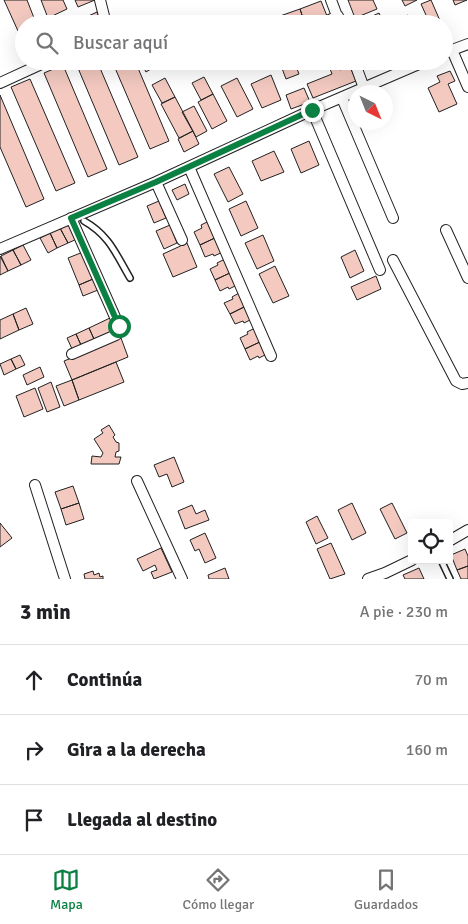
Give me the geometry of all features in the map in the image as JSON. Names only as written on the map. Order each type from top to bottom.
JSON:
[{"type":"street","points":[[100,0],[104,15]]},
{"type":"street","points":[[331,0],[337,15]]},
{"type":"street","points":[[453,50],[468,44]]},
{"type":"street","points":[[453,61],[468,87]]},
{"type":"street","points":[[0,83],[28,70]]},
{"type":"street","points":[[357,70],[363,85]]},
{"type":"street","points":[[371,85],[405,70]]},
{"type":"street","points":[[0,249],[77,218],[348,95]]},
{"type":"street","points":[[342,98],[392,218]]},
{"type":"street","points":[[312,110],[380,270]]},
{"type":"street","points":[[189,167],[271,356]]},
{"type":"street","points":[[156,182],[182,240]]},
{"type":"street","points":[[72,354],[116,335],[119,331],[119,326],[77,218]]},
{"type":"street","points":[[446,230],[468,278]]},
{"type":"street","points":[[393,260],[456,382],[468,383]]},
{"type":"street","points":[[137,481],[182,579]]},
{"type":"street","points":[[35,485],[65,579]]},
{"type":"street","points":[[453,539],[468,530]]},
{"type":"street","points":[[368,579],[408,562]]},
{"type":"lane","points":[[77,218],[94,227],[108,241],[130,278]]},
{"type":"lane","points":[[443,564],[450,579]]},
{"type":"building","points":[[4,0],[27,0],[33,15],[15,15],[15,24]]},
{"type":"building","points":[[41,0],[63,0],[67,9],[54,15],[47,15]]},
{"type":"building","points":[[75,0],[95,0],[78,7]]},
{"type":"building","points":[[348,0],[373,0],[377,9],[362,15],[354,15]]},
{"type":"building","points":[[402,0],[417,0],[405,6]]},
{"type":"building","points":[[431,0],[438,15],[426,15],[421,4]]},
{"type":"building","points":[[453,0],[467,0],[455,5]]},
{"type":"building","points":[[321,1],[327,15],[302,15],[300,9]]},
{"type":"building","points":[[300,9],[302,15],[283,15]]},
{"type":"building","points":[[51,70],[65,70],[107,169],[88,177],[44,73]]},
{"type":"building","points":[[79,70],[101,70],[138,157],[119,165]]},
{"type":"building","points":[[116,70],[139,70],[169,141],[150,149]]},
{"type":"building","points":[[283,70],[297,70],[299,74],[286,79]]},
{"type":"building","points":[[330,70],[352,70],[356,81],[313,98],[307,84],[332,74]]},
{"type":"building","points":[[450,71],[455,81],[448,84],[457,104],[439,112],[428,88],[440,82],[437,76]]},
{"type":"building","points":[[271,75],[281,100],[262,108],[251,84]]},
{"type":"building","points":[[204,77],[213,94],[201,100],[192,83]]},
{"type":"building","points":[[165,78],[175,97],[162,103],[152,85]]},
{"type":"building","points":[[237,78],[253,109],[237,117],[221,86]]},
{"type":"building","points":[[30,79],[75,183],[56,191],[11,87]]},
{"type":"building","points":[[304,88],[310,102],[291,109],[286,95]]},
{"type":"building","points":[[213,94],[227,121],[212,129],[198,102]]},
{"type":"building","points":[[0,95],[44,199],[26,207],[0,147]]},
{"type":"building","points":[[175,97],[193,131],[179,138],[161,104]]},
{"type":"building","points":[[194,106],[207,131],[196,137],[182,112]]},
{"type":"building","points":[[193,131],[199,144],[184,152],[178,139]]},
{"type":"building","points":[[309,141],[319,165],[301,173],[291,149]]},
{"type":"building","points":[[274,151],[284,172],[261,181],[252,161]]},
{"type":"building","points":[[229,167],[243,194],[228,202],[214,174]]},
{"type":"building","points":[[185,184],[189,194],[177,200],[172,190]]},
{"type":"building","points":[[159,201],[166,218],[154,223],[147,206]]},
{"type":"building","points":[[246,201],[258,228],[241,236],[229,209]]},
{"type":"building","points":[[209,221],[219,236],[200,245],[194,232],[202,228],[201,225]]},
{"type":"building","points":[[70,223],[77,239],[68,243],[60,228]]},
{"type":"building","points":[[170,225],[177,243],[164,249],[156,231]]},
{"type":"building","points":[[60,228],[68,243],[57,248],[50,233]]},
{"type":"building","points":[[50,233],[57,248],[48,253],[40,238]]},
{"type":"building","points":[[263,235],[274,261],[257,269],[245,243]]},
{"type":"building","points":[[219,236],[223,252],[205,257],[200,245]]},
{"type":"building","points":[[187,243],[197,267],[173,277],[163,254]]},
{"type":"building","points":[[23,245],[31,260],[21,265],[13,250]]},
{"type":"building","points":[[13,250],[21,265],[8,271],[1,256]]},
{"type":"building","points":[[355,250],[364,271],[350,278],[341,257]]},
{"type":"building","points":[[83,252],[93,279],[79,285],[68,258]]},
{"type":"building","points":[[0,256],[8,271],[0,275]]},
{"type":"building","points":[[225,259],[234,271],[215,280],[210,269]]},
{"type":"building","points":[[275,266],[289,296],[273,303],[259,274]]},
{"type":"building","points":[[234,271],[237,285],[220,291],[215,280]]},
{"type":"building","points":[[376,276],[381,289],[357,300],[351,287]]},
{"type":"building","points":[[93,279],[98,290],[83,296],[79,285]]},
{"type":"building","points":[[239,293],[248,305],[230,314],[224,303],[233,299],[232,297]]},
{"type":"building","points":[[248,305],[252,319],[244,323],[243,321],[235,324],[230,314]]},
{"type":"building","points":[[26,308],[33,324],[19,330],[13,314]]},
{"type":"building","points":[[13,314],[19,330],[0,339],[0,320]]},
{"type":"building","points":[[112,317],[117,329],[94,339],[89,328]]},
{"type":"building","points":[[89,328],[94,339],[81,345],[76,334]]},
{"type":"building","points":[[255,328],[264,340],[245,349],[240,338]]},
{"type":"building","points":[[76,334],[81,345],[72,349],[67,338]]},
{"type":"building","points":[[121,338],[128,357],[72,380],[64,361]]},
{"type":"building","points":[[264,340],[267,354],[250,360],[245,349]]},
{"type":"building","points":[[20,355],[25,365],[16,369],[11,359]]},
{"type":"building","points":[[11,359],[16,369],[4,375],[0,364]]},
{"type":"building","points":[[116,362],[124,382],[79,400],[72,380]]},
{"type":"building","points":[[40,367],[44,377],[27,385],[23,375]]},
{"type":"building","points":[[72,380],[79,400],[64,406],[56,386]]},
{"type":"building","points":[[51,382],[60,407],[47,412],[38,388]]},
{"type":"building","points":[[35,388],[43,409],[24,417],[16,396]]},
{"type":"building","points":[[109,425],[115,435],[113,437],[119,443],[119,451],[116,452],[115,457],[121,457],[119,464],[91,464],[92,456],[101,457],[103,453],[94,439],[103,433],[101,430]]},
{"type":"building","points":[[174,457],[184,482],[172,487],[167,474],[159,477],[154,465]]},
{"type":"building","points":[[73,486],[79,503],[61,509],[55,492]]},
{"type":"building","points":[[79,503],[84,519],[66,525],[61,509]]},
{"type":"building","points":[[352,503],[366,533],[352,540],[338,510]]},
{"type":"building","points":[[392,503],[407,533],[395,539],[380,509]]},
{"type":"building","points":[[192,505],[196,514],[205,510],[209,520],[185,529],[178,511]]},
{"type":"building","points":[[317,516],[328,538],[316,544],[306,522]]},
{"type":"building","points":[[0,523],[12,538],[0,547]]},
{"type":"building","points":[[205,533],[216,558],[205,563],[199,549],[195,551],[190,540]]},
{"type":"building","points":[[331,543],[345,574],[330,579],[317,549]]},
{"type":"building","points":[[161,548],[172,572],[154,579],[151,572],[157,570],[155,565],[143,571],[137,559]]},
{"type":"building","points":[[465,549],[468,556],[468,566],[457,570],[453,554]]},
{"type":"building","points":[[468,566],[468,579],[461,579],[457,570]]},
{"type":"building","points":[[225,568],[229,579],[209,579],[208,575]]},
{"type":"building","points":[[419,568],[424,579],[405,579],[403,575]]},
{"type":"building","points":[[93,571],[94,575],[99,573],[100,577],[103,576],[103,579],[85,579],[84,574]]},
{"type":"route","points":[[119,326],[71,218],[156,182],[312,110]]}]
